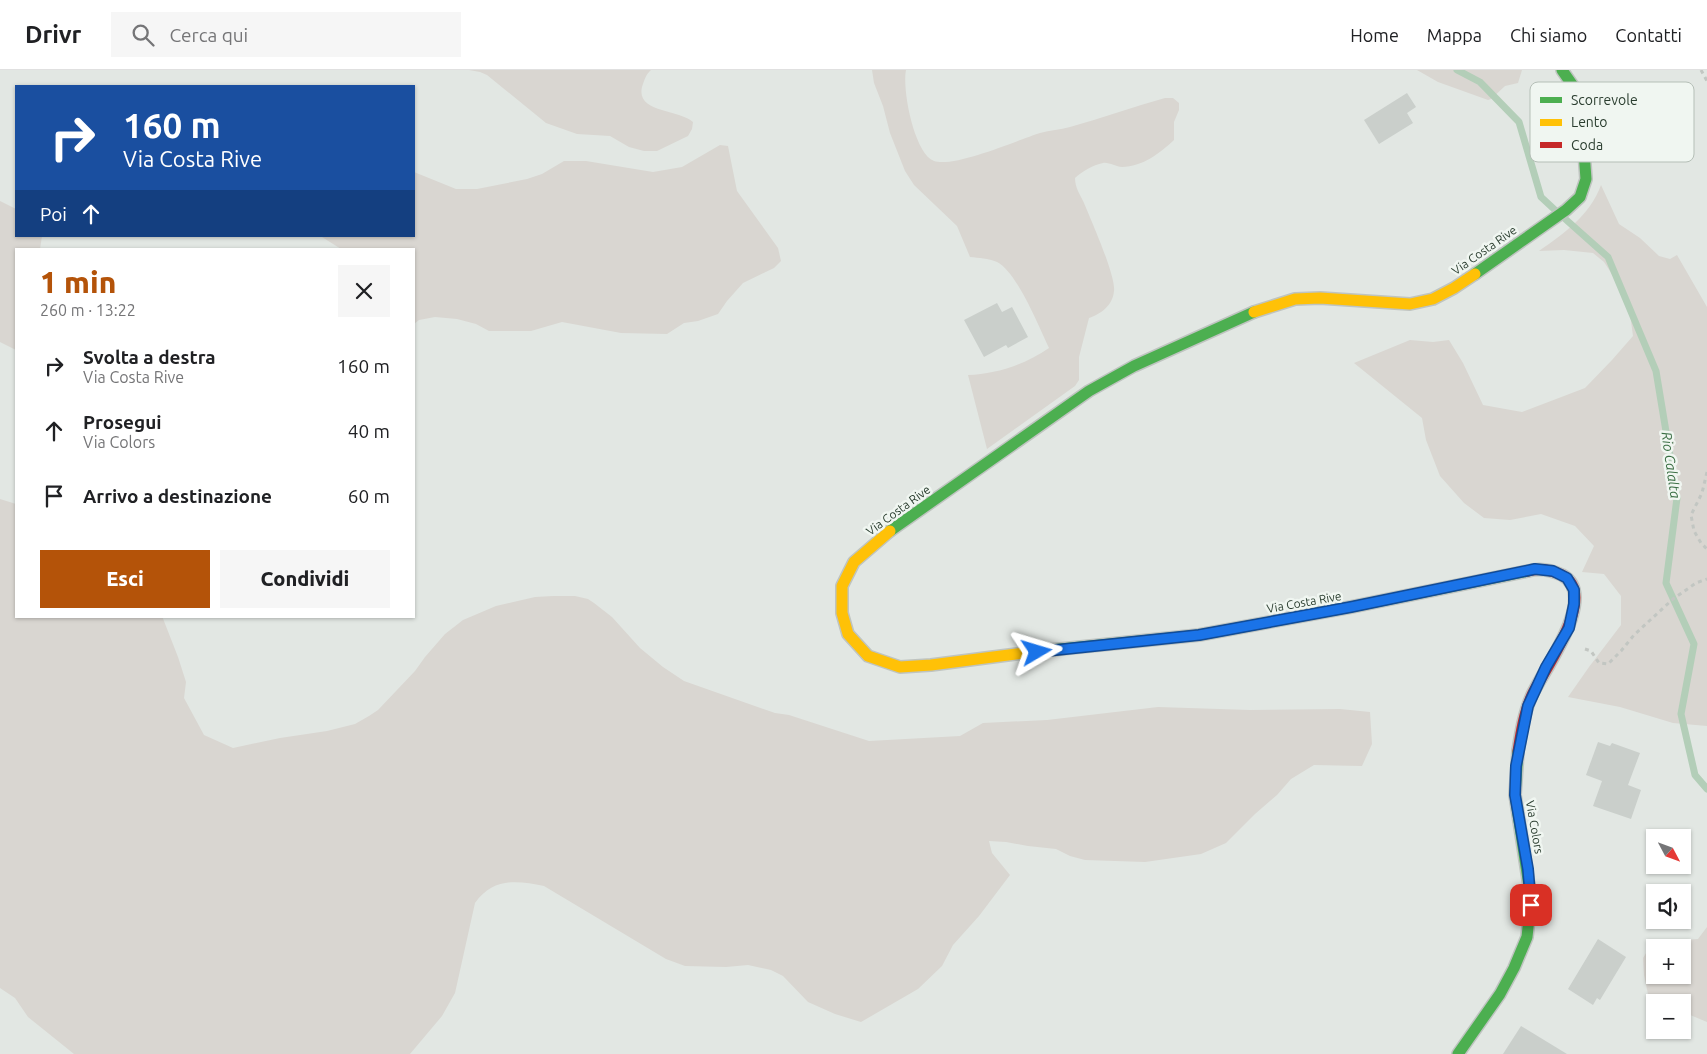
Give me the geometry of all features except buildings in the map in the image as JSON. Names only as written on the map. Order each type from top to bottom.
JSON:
[{"type":"street","name":"Via Costa Rive","points":[[1562,70],[1570,82]]},
{"type":"street","name":"Via Costa Rive","points":[[1528,706],[1546,667],[1569,628],[1574,604],[1574,590],[1567,578],[1553,571],[1535,569],[1351,607],[1199,635],[900,667],[868,656],[848,634],[842,613],[842,586],[854,562],[882,537],[1089,391],[1134,366],[1262,309],[1295,299],[1320,298],[1410,304],[1433,299],[1454,288],[1566,210],[1580,197],[1586,180],[1585,162]]},
{"type":"street","name":"Via Colors","points":[[1458,1054],[1512,975],[1528,935],[1531,905],[1528,869],[1515,795],[1516,766],[1528,706]]},
{"type":"path","points":[[1701,70],[1707,81]]},
{"type":"path","points":[[1707,472],[1702,493],[1691,515],[1694,530],[1700,543],[1707,549]]},
{"type":"path","points":[[1580,647],[1591,651],[1599,663],[1608,664],[1634,634],[1673,598],[1696,583],[1707,579]]},
{"type":"shaded area","points":[[469,70],[651,70],[646,76],[642,87],[642,95],[645,102],[693,122],[692,129],[688,136],[657,151],[644,151],[629,147],[610,136],[577,134],[546,123],[487,75]]},
{"type":"shaded area","points":[[872,70],[906,70],[906,91],[915,134],[927,156],[934,161],[943,162],[971,157],[1040,133],[1070,127],[1165,98],[1173,98],[1179,103],[1179,110],[1174,122],[1174,140],[1157,154],[1137,165],[1120,167],[1105,163],[1099,164],[1080,173],[1075,178],[1077,188],[1111,273],[1114,284],[1113,296],[1106,308],[1089,318],[1079,357],[1079,380],[1075,386],[987,449],[968,375],[990,373],[1011,367],[1031,359],[1049,348],[1020,288],[1005,268],[997,262],[970,257],[957,226],[914,185],[905,171],[890,133],[883,106],[874,83]]},
{"type":"shaded area","points":[[1417,70],[1522,70],[1518,83],[1505,86],[1488,100],[1438,82]]},
{"type":"shaded area","points":[[720,145],[728,146],[737,191],[778,248],[781,261],[774,268],[743,283],[718,314],[698,321],[684,323],[667,334],[621,333],[562,322],[531,331],[489,331],[476,324],[457,319],[435,317],[419,320],[415,323],[415,248],[339,248],[322,237],[415,237],[415,172],[456,189],[477,189],[527,179],[542,174],[564,161],[586,161],[653,172],[682,167]]},
{"type":"shaded area","points":[[1601,185],[1619,224],[1640,238],[1659,256],[1670,259],[1677,255],[1707,307],[1707,726],[1673,723],[1620,707],[1568,697],[1621,625],[1621,596],[1604,574],[1582,572],[1594,546],[1575,526],[1541,514],[1510,520],[1484,518],[1464,503],[1440,476],[1426,440],[1422,418],[1354,363],[1410,340],[1433,342],[1449,340],[1463,363],[1483,405],[1522,412],[1585,388],[1633,336],[1628,299],[1604,262],[1593,253],[1564,250],[1539,251],[1576,222],[1590,205]]},
{"type":"shaded area","points":[[0,201],[15,208],[15,237],[42,237],[40,248],[15,248],[15,350],[0,342]]},
{"type":"shaded area","points":[[0,499],[15,504],[15,618],[163,618],[186,682],[184,698],[204,735],[233,748],[355,724],[378,710],[415,671],[445,634],[463,620],[496,606],[535,597],[553,596],[575,596],[588,599],[612,617],[640,648],[684,681],[775,713],[789,715],[869,741],[960,736],[983,723],[1047,720],[1158,707],[1250,710],[1340,709],[1370,712],[1372,744],[1362,766],[1314,765],[1291,779],[1277,795],[1226,843],[1201,854],[1145,862],[1085,860],[1070,856],[1056,849],[989,841],[992,853],[1010,875],[979,916],[953,945],[942,966],[918,989],[861,1022],[835,1014],[808,1002],[783,976],[771,970],[748,965],[726,967],[685,966],[666,959],[544,886],[515,882],[497,885],[489,889],[475,903],[455,993],[442,1016],[410,1054],[74,1054],[28,1017],[15,998],[0,988]]},
{"type":"shaded area","points":[[1707,927],[1707,1022],[1691,1015],[1691,994],[1648,994],[1644,975],[1643,958],[1646,953],[1646,984],[1691,984],[1691,939],[1698,939]]},
{"type":"waterway","points":[[1457,70],[1480,82],[1519,122],[1530,160]]},
{"type":"waterway","points":[[1531,162],[1541,197],[1555,210]]},
{"type":"waterway","name":"Rio Calalta","points":[[1563,217],[1608,257],[1656,371],[1677,498],[1666,583],[1694,644],[1681,714],[1695,775],[1707,789]]},
{"type":"traffic: fast","points":[[1562,70],[1570,82]]},
{"type":"traffic: fast","points":[[1475,274],[1566,210],[1580,197],[1586,179],[1585,162]]},
{"type":"traffic: fast","points":[[890,531],[1089,391],[1134,366],[1254,312]]},
{"type":"traffic: fast","points":[[1031,652],[1199,635],[1351,607],[1528,571]]},
{"type":"traffic: fast","points":[[1458,1054],[1500,994],[1514,968],[1527,937],[1531,899],[1515,795],[1518,751]]},
{"type":"traffic: slow","points":[[1254,312],[1295,299],[1320,298],[1410,304],[1433,299],[1475,274]]},
{"type":"traffic: slow","points":[[890,531],[854,562],[842,586],[842,613],[848,634],[868,656],[900,667],[931,665],[1031,652]]},
{"type":"traffic: jam","points":[[1518,751],[1529,702],[1565,634],[1572,615],[1575,599],[1572,585],[1562,575],[1545,570],[1528,571]]},
{"type":"route","points":[[1037,652],[1199,635],[1351,607],[1535,569],[1553,571],[1567,578],[1574,590],[1574,604],[1569,628],[1546,667],[1528,706],[1516,766],[1515,795],[1528,869],[1531,905]]}]
